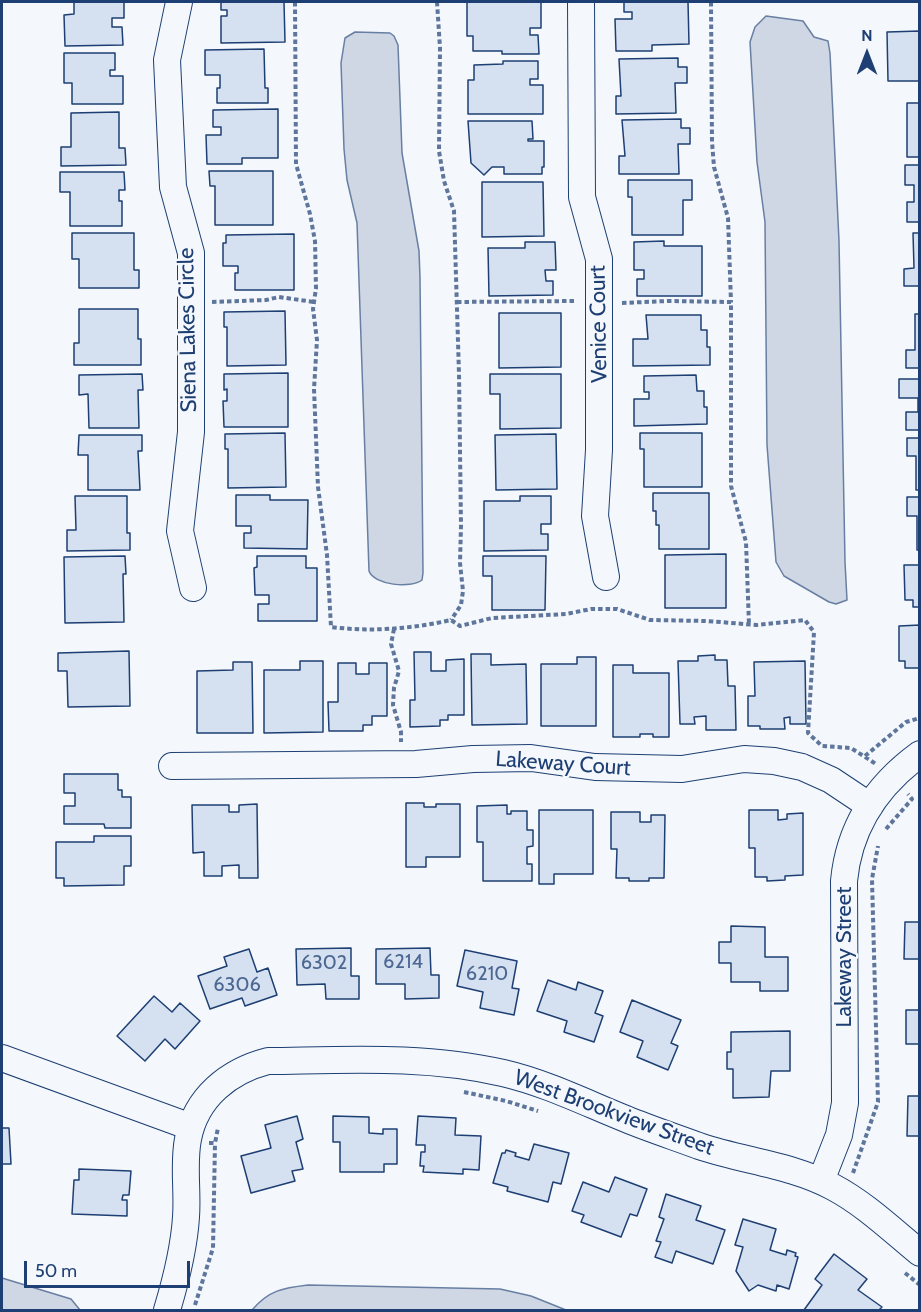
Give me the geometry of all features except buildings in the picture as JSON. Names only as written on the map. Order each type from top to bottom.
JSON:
[{"type":"street","name":"Siena Lakes Circle","points":[[179,2],[168,60],[169,106],[173,187],[191,253],[191,432],[180,531],[193,588]]},
{"type":"street","name":"Venice Court","points":[[581,2],[582,197],[599,259],[599,450],[595,516],[606,577]]},
{"type":"street","name":"Lakeway Street","points":[[832,1187],[845,1103],[845,865],[854,834],[870,806],[892,779],[920,754]]},
{"type":"street","name":"Lakeway Court","points":[[172,766],[416,764],[473,759],[531,758],[595,767],[682,769],[744,759],[774,760],[802,767],[831,780],[870,806]]},
{"type":"street","points":[[2,1058],[190,1135],[181,1258],[167,1311]]},
{"type":"street","name":"West Brookview Street","points":[[190,1135],[202,1106],[218,1086],[248,1066],[268,1061],[405,1059],[455,1064],[505,1073],[553,1088],[627,1120],[832,1187],[862,1205],[920,1253]]},
{"type":"path","points":[[295,2],[296,164],[315,240],[316,288],[313,309],[317,340],[314,389],[318,487],[327,555],[331,627],[359,630],[394,629],[451,620],[460,626],[492,618],[566,614],[591,609],[617,609],[650,620],[707,621],[749,625],[805,620],[814,632],[808,733],[822,746],[851,748],[865,756],[912,798],[885,830]]},
{"type":"path","points":[[437,2],[440,48],[439,151],[444,181],[454,211],[457,302],[460,563],[463,591],[461,605],[451,620]]},
{"type":"path","points":[[711,2],[712,142],[714,167],[728,218],[731,302],[731,486],[746,542],[749,625]]},
{"type":"path","points":[[191,301],[266,300],[279,297],[314,302]]},
{"type":"path","points":[[457,302],[562,301],[614,304],[668,301],[731,302]]},
{"type":"path","points":[[394,629],[391,644],[399,671],[394,688],[393,705],[401,732],[401,747]]},
{"type":"path","points":[[865,756],[906,722],[920,718]]},
{"type":"path","points":[[832,1187],[855,1170],[878,1102],[872,879],[879,838]]},
{"type":"path","points":[[459,1091],[506,1101],[549,1114]]},
{"type":"path","points":[[190,1135],[216,1143],[218,1126]]},
{"type":"path","points":[[899,1268],[920,1285]]},
{"type":"shaded area","points":[[766,16],[803,21],[814,37],[828,41],[830,53],[839,241],[847,600],[836,604],[784,576],[776,562],[767,445],[765,222],[757,162],[750,42],[755,27]]},
{"type":"shaded area","points":[[355,32],[390,33],[398,45],[402,153],[419,251],[423,573],[422,580],[417,583],[402,585],[378,580],[369,571],[357,223],[347,180],[341,63],[345,38]]},
{"type":"shaded area","points":[[2,1278],[71,1299],[80,1310],[2,1310]]},
{"type":"shaded area","points":[[308,1285],[500,1289],[531,1296],[566,1310],[252,1310],[264,1298],[277,1291]]}]
